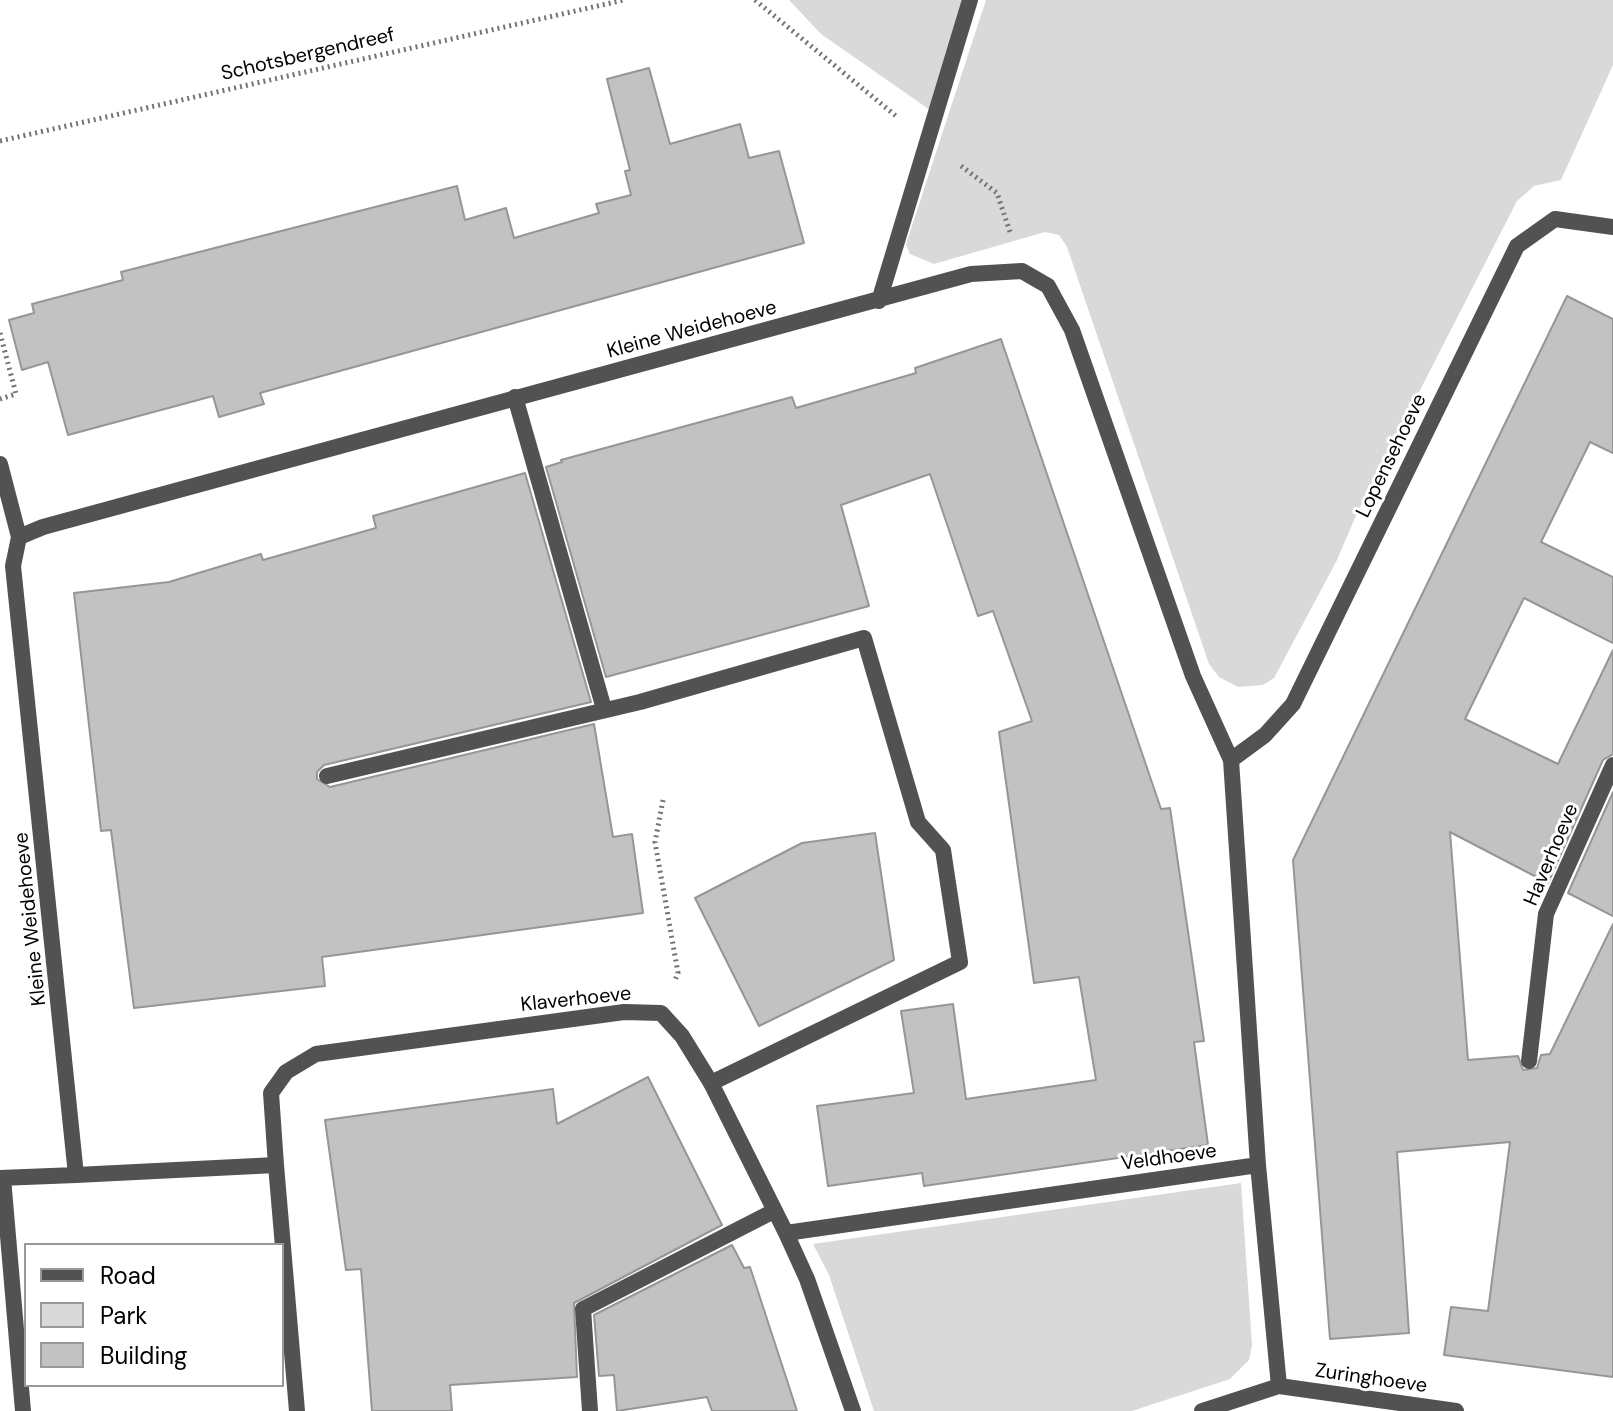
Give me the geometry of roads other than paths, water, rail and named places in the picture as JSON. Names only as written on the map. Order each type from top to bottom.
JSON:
[{"type":"street","points":[[879,301],[970,0]]},
{"type":"street","name":"Lopensehoeve","points":[[1231,760],[1265,735],[1293,704],[1517,246],[1555,219],[1613,227]]},
{"type":"street","name":"Kleine Weidehoeve","points":[[19,537],[43,527],[971,274],[1022,271],[1048,286],[1072,330],[1193,676],[1231,760]]},
{"type":"street","points":[[515,397],[604,709]]},
{"type":"street","name":"Kleine Weidehoeve","points":[[0,464],[19,537],[13,566],[76,1175]]},
{"type":"street","points":[[327,776],[604,709],[864,638],[918,822],[943,850],[960,962],[711,1083],[807,1279],[853,1411]]},
{"type":"street","points":[[1202,1411],[1279,1386],[1258,1165],[1231,760]]},
{"type":"street","name":"Haverhoeve","points":[[1529,1061],[1546,914],[1613,765]]},
{"type":"street","name":"Klaverhoeve","points":[[283,1243],[271,1093],[286,1072],[316,1054],[624,1012],[661,1013],[682,1036],[711,1083]]},
{"type":"street","points":[[23,1411],[1,1178],[276,1165]]},
{"type":"street","name":"Veldhoeve","points":[[786,1233],[1258,1165]]},
{"type":"street","points":[[590,1411],[583,1309],[774,1211]]},
{"type":"street","name":"Klaverhoeve","points":[[284,1259],[297,1411]]},
{"type":"street","name":"Zuringhoeve","points":[[1279,1386],[1456,1411]]}]
